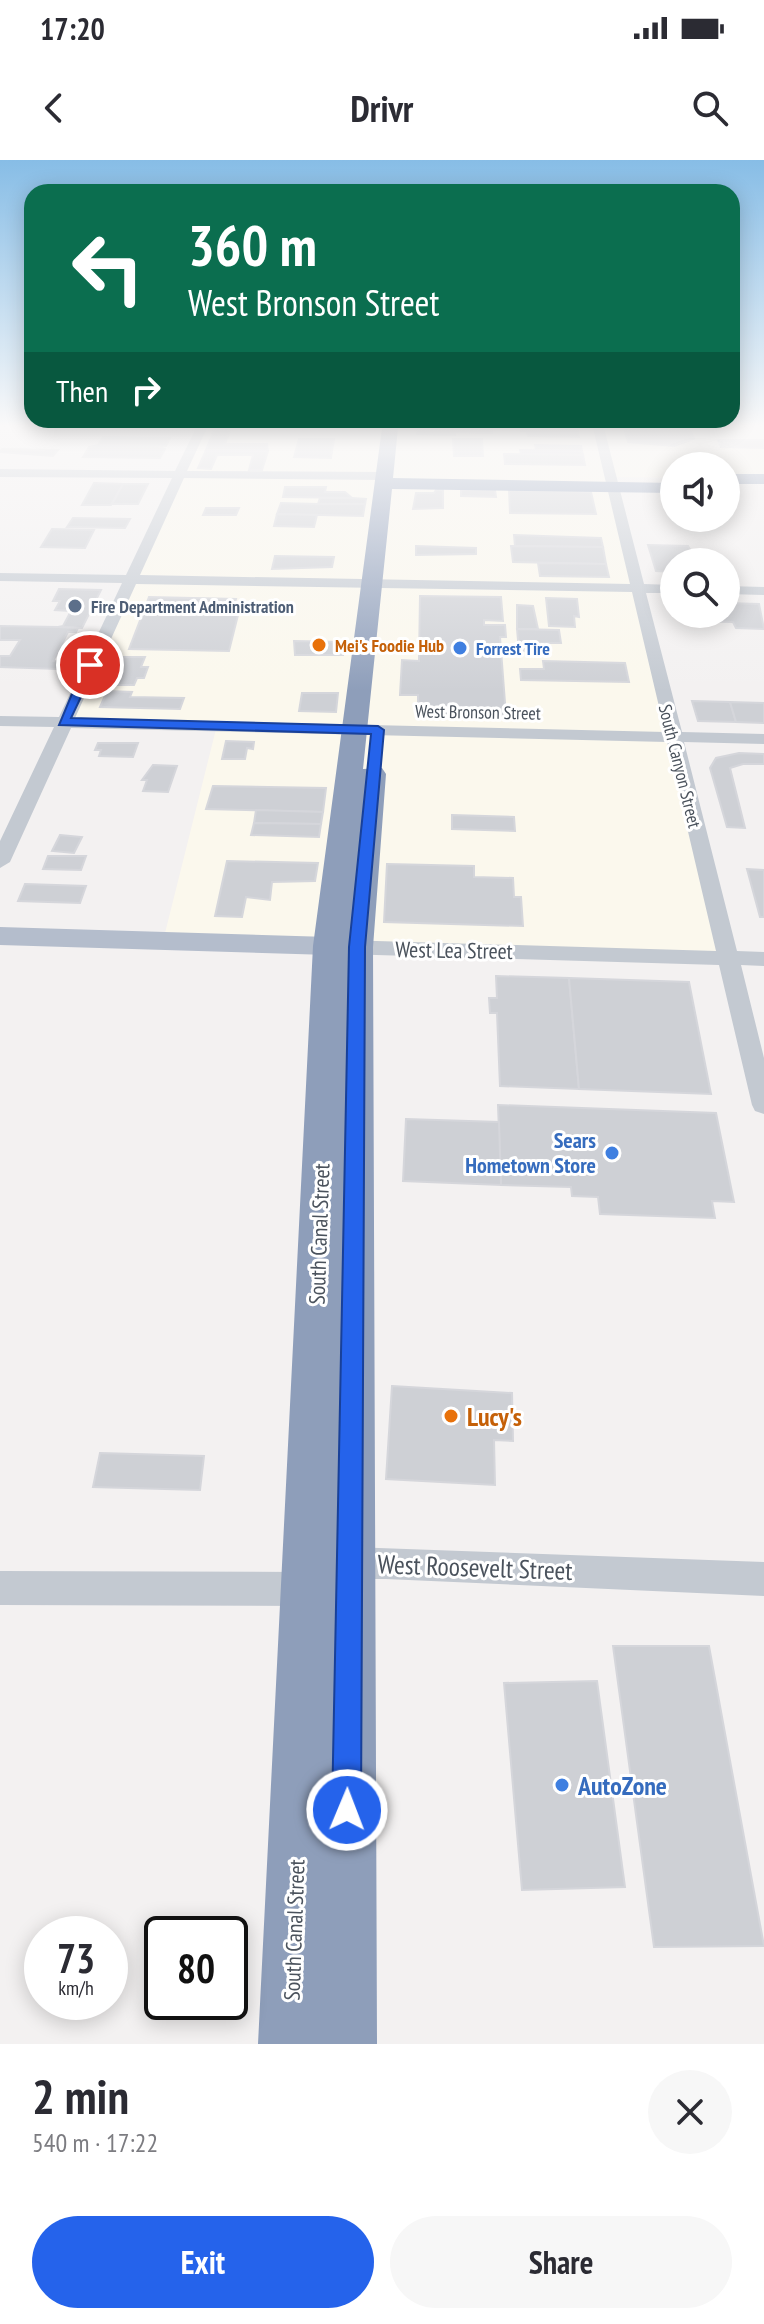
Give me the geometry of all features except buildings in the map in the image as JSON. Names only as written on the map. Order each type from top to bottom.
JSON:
[{"type":"highway","name":"South Canal Street","points":[[290,2044],[305,1589],[343,947],[388,516]]},
{"type":"highway","name":"South Canal Street","points":[[343,947],[351,1563],[345,2044]]},
{"type":"main road","name":"West Lea Street","points":[[0,936],[343,947]]},
{"type":"street","points":[[0,862],[159,516]]},
{"type":"street","name":"South Canyon Street","points":[[621,516],[672,737],[764,1105]]},
{"type":"street","points":[[0,577],[660,589]]},
{"type":"street","points":[[740,590],[764,591]]},
{"type":"street","name":"West Bronson Street","points":[[0,721],[764,739]]},
{"type":"street","name":"West Lea Street","points":[[343,947],[764,959]]},
{"type":"street","name":"West Roosevelt Street","points":[[0,1588],[305,1589],[351,1563],[764,1579]]},
{"type":"shaded area","points":[[160,516],[621,516],[728,957],[163,941],[217,725],[63,722]]},
{"type":"place","name":"Fire Department Administration","points":[[75,606]]},
{"type":"place","name":"Mei's Foodie Hub","points":[[319,645]]},
{"type":"place","name":"Forrest Tire","points":[[460,648]]},
{"type":"place","name":"Sears Hometown Store","points":[[612,1153]]},
{"type":"place","name":"Lucy's","points":[[451,1416]]},
{"type":"place","name":"AutoZone","points":[[562,1785]]},
{"type":"route","points":[[90,665],[63,722],[378,730],[357,947],[347,1810]]}]
